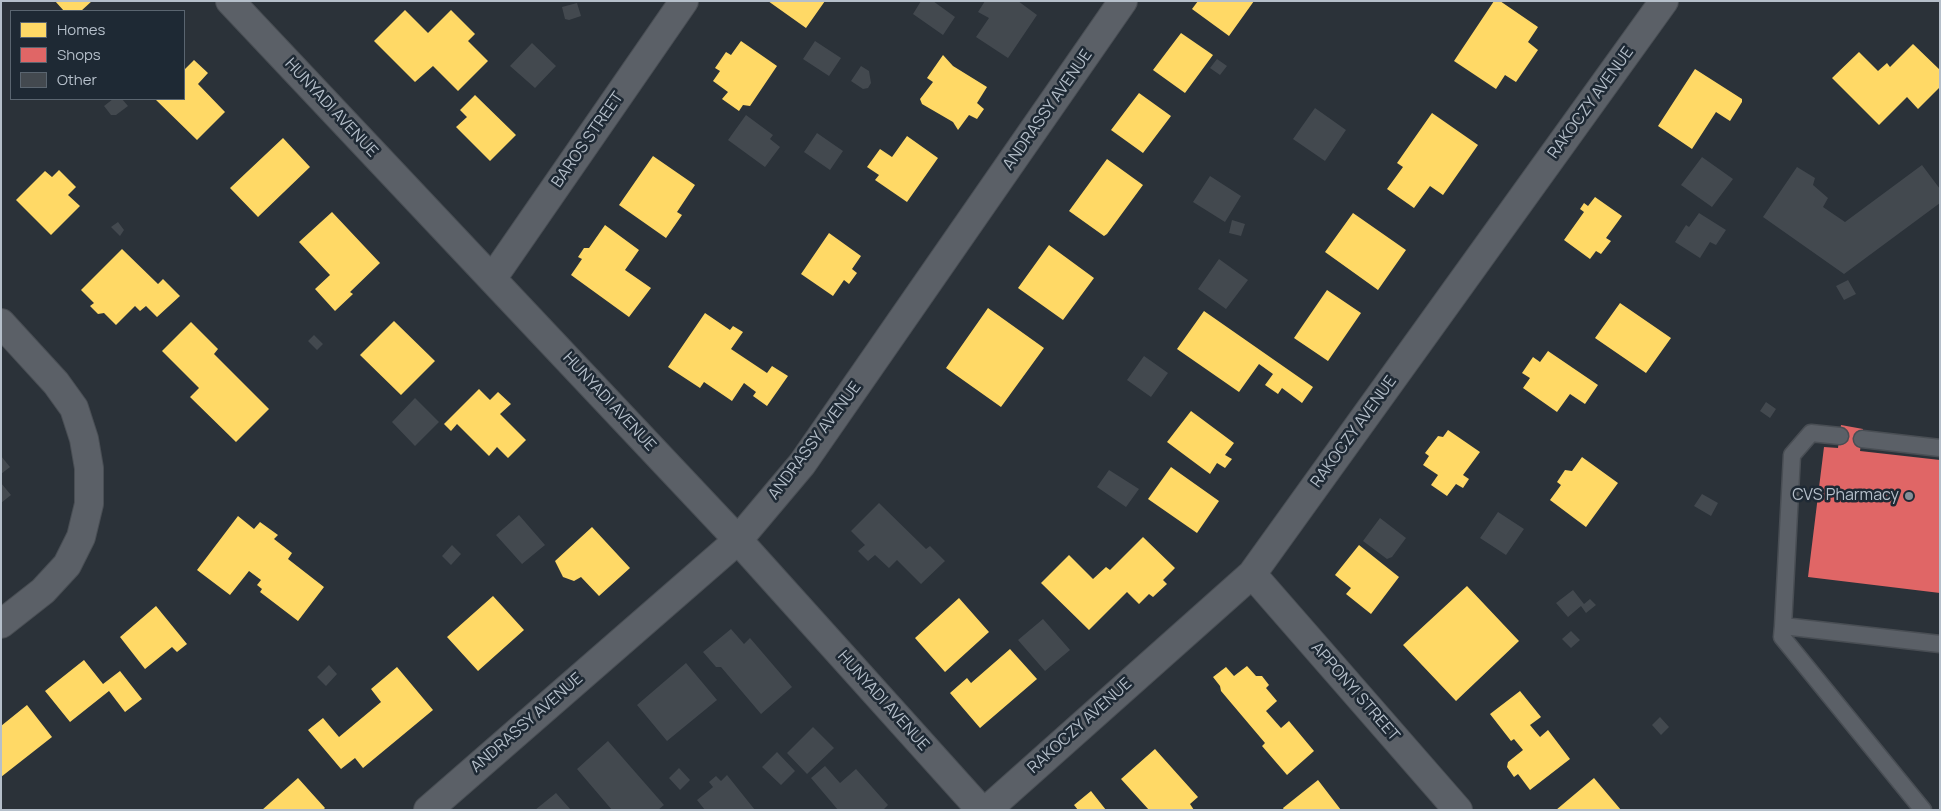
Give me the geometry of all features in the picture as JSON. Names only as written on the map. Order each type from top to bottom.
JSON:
[{"type":"street","name":"HUNYADI AVENUE","points":[[230,1],[738,540],[981,810]]},
{"type":"street","name":"BAROS STREET","points":[[492,279],[684,1]]},
{"type":"street","name":"ANDRASSY AVENUE","points":[[428,810],[738,540],[802,464],[1123,1]]},
{"type":"street","name":"RAKOCZY AVENUE","points":[[987,810],[1252,574],[1664,1]]},
{"type":"street","points":[[1,323],[56,383],[74,408],[84,439],[89,468],[89,504],[81,537],[67,565],[43,591],[1,624]]},
{"type":"street","name":"APPONYI STREET","points":[[1252,574],[1458,810]]},
{"type":"lane","points":[[1840,436],[1811,433],[1792,455],[1782,637],[1923,810]]},
{"type":"lane","points":[[1862,439],[1940,448]]},
{"type":"lane","points":[[1783,626],[1940,644]]},
{"type":"building: Homes","points":[[55,1],[92,1],[82,10],[63,10]]},
{"type":"building: Homes","points":[[768,1],[825,1],[806,28]]},
{"type":"building: Homes","points":[[1198,1],[1254,1],[1229,36],[1192,9]]},
{"type":"building: Homes","points":[[1494,1],[1500,1],[1538,27],[1528,42],[1538,50],[1516,82],[1505,75],[1496,89],[1454,61]]},
{"type":"building: Homes","points":[[405,10],[428,33],[451,10],[475,34],[468,41],[488,61],[458,91],[433,66],[415,82],[374,41]]},
{"type":"building: Homes","points":[[1181,33],[1213,55],[1185,93],[1153,70]]},
{"type":"building: Homes","points":[[741,41],[777,66],[750,106],[743,105],[739,111],[722,99],[728,92],[713,81],[720,71],[715,68],[726,52],[731,55]]},
{"type":"building: Homes","points":[[1913,44],[1940,70],[1940,87],[1918,109],[1907,97],[1879,125],[1832,78],[1859,52],[1878,71],[1887,63],[1890,67]]},
{"type":"building: Homes","points":[[943,55],[953,66],[987,87],[977,103],[984,109],[977,119],[969,115],[958,130],[953,122],[922,104],[920,99],[933,82],[927,78]]},
{"type":"building: Homes","points":[[194,60],[208,73],[198,84],[225,112],[197,140],[156,100],[185,100],[185,69]]},
{"type":"building: Homes","points":[[1695,69],[1742,99],[1742,102],[1730,121],[1716,112],[1692,149],[1658,126]]},
{"type":"building: Homes","points":[[1139,93],[1171,116],[1143,153],[1111,130]]},
{"type":"building: Homes","points":[[475,95],[516,135],[490,161],[456,127],[467,117],[460,110]]},
{"type":"building: Homes","points":[[1432,113],[1478,145],[1443,195],[1430,186],[1414,208],[1387,189],[1403,167],[1397,163]]},
{"type":"building: Homes","points":[[907,136],[938,158],[907,202],[875,180],[879,175],[867,167],[880,149],[892,157]]},
{"type":"building: Homes","points":[[283,138],[310,167],[258,217],[230,188]]},
{"type":"building: Homes","points":[[653,156],[695,185],[677,212],[682,215],[666,238],[619,205]]},
{"type":"building: Homes","points":[[1107,159],[1143,185],[1104,236],[1069,211]]},
{"type":"building: Homes","points":[[59,170],[76,187],[68,195],[80,206],[51,235],[16,200],[45,171],[52,177]]},
{"type":"building: Homes","points":[[1595,197],[1622,216],[1606,238],[1611,241],[1601,254],[1596,251],[1590,259],[1564,240],[1584,212],[1580,209],[1584,203],[1588,206]]},
{"type":"building: Homes","points":[[332,212],[380,263],[350,292],[353,294],[335,311],[315,289],[330,275],[299,242]]},
{"type":"building: Homes","points":[[1353,213],[1406,250],[1378,290],[1325,252]]},
{"type":"building: Homes","points":[[605,225],[639,250],[625,270],[651,288],[629,317],[571,275],[582,259],[578,257],[584,248],[589,248]]},
{"type":"building: Homes","points":[[829,233],[861,256],[852,269],[857,273],[849,284],[844,280],[833,296],[801,274]]},
{"type":"building: Homes","points":[[1049,245],[1094,278],[1063,320],[1018,288]]},
{"type":"building: Homes","points":[[122,249],[158,284],[163,279],[180,296],[157,317],[146,306],[140,311],[135,306],[116,325],[104,313],[98,314],[90,306],[94,303],[81,290]]},
{"type":"building: Homes","points":[[1327,290],[1361,313],[1328,361],[1294,338]]},
{"type":"building: Homes","points":[[1620,303],[1671,338],[1646,373],[1595,338]]},
{"type":"building: Homes","points":[[988,308],[1044,348],[1001,407],[946,368]]},
{"type":"building: Homes","points":[[1204,311],[1313,387],[1302,403],[1282,388],[1278,394],[1265,385],[1273,374],[1259,364],[1239,392],[1177,349]]},
{"type":"building: Homes","points":[[705,313],[730,330],[733,326],[743,332],[731,349],[767,373],[772,366],[788,376],[767,406],[753,396],[756,392],[744,383],[732,401],[704,382],[700,388],[668,367]]},
{"type":"building: Homes","points":[[394,321],[435,361],[401,395],[360,355]]},
{"type":"building: Homes","points":[[191,322],[218,349],[214,354],[269,409],[236,442],[190,397],[199,388],[162,351]]},
{"type":"building: Homes","points":[[1548,351],[1598,385],[1585,404],[1570,394],[1557,412],[1523,388],[1530,378],[1522,373],[1533,357],[1540,362]]},
{"type":"building: Homes","points":[[479,389],[490,400],[498,392],[511,404],[500,414],[526,440],[508,458],[497,447],[489,456],[457,424],[451,431],[444,424]]},
{"type":"building: Homes","points":[[1191,411],[1234,443],[1225,455],[1232,459],[1225,468],[1217,463],[1210,474],[1167,442]]},
{"type":"building: Homes","points":[[1448,430],[1480,452],[1463,475],[1469,479],[1463,488],[1456,484],[1447,496],[1431,485],[1438,475],[1423,465],[1429,456],[1425,453],[1438,436],[1443,437]]},
{"type":"building: Homes","points":[[1582,457],[1618,483],[1586,527],[1550,500],[1561,485],[1557,482],[1565,470],[1572,471]]},
{"type":"building: Homes","points":[[1171,467],[1219,501],[1197,533],[1148,499]]},
{"type":"building: Homes","points":[[238,516],[254,529],[260,522],[278,535],[274,539],[292,553],[288,559],[324,587],[298,621],[260,592],[262,589],[257,585],[261,580],[249,571],[230,595],[197,570]]},
{"type":"building: Homes","points":[[592,527],[630,568],[599,596],[581,577],[574,581],[563,577],[555,561]]},
{"type":"building: Homes","points":[[1143,537],[1175,568],[1163,580],[1167,584],[1153,597],[1149,594],[1139,604],[1127,592],[1089,630],[1041,583],[1069,555],[1093,579],[1106,567],[1110,570]]},
{"type":"building: Homes","points":[[1359,545],[1399,577],[1371,614],[1346,594],[1351,588],[1335,575]]},
{"type":"building: Homes","points":[[1467,586],[1519,641],[1456,701],[1403,645]]},
{"type":"building: Homes","points":[[493,596],[524,630],[478,671],[447,637]]},
{"type":"building: Homes","points":[[959,598],[989,632],[945,672],[915,638]]},
{"type":"building: Homes","points":[[156,606],[187,644],[177,652],[172,647],[145,669],[120,637]]},
{"type":"building: Homes","points":[[1010,649],[1037,679],[980,728],[950,693],[967,678],[971,683]]},
{"type":"building: Homes","points":[[84,660],[103,684],[120,671],[142,699],[125,712],[109,691],[70,722],[45,691]]},
{"type":"building: Homes","points":[[1247,666],[1256,676],[1262,676],[1269,685],[1266,688],[1277,701],[1266,711],[1281,728],[1289,721],[1314,751],[1287,775],[1262,746],[1265,743],[1221,691],[1220,686],[1213,677],[1226,667],[1234,676]]},
{"type":"building: Homes","points":[[397,667],[433,710],[363,768],[355,758],[341,769],[308,730],[323,718],[339,737],[381,702],[371,689]]},
{"type":"building: Homes","points":[[1520,691],[1541,717],[1530,725],[1540,737],[1548,730],[1570,759],[1530,790],[1518,774],[1514,777],[1507,767],[1508,762],[1523,750],[1514,739],[1511,741],[1490,714]]},
{"type":"building: Homes","points":[[27,705],[52,737],[1,777],[1,726]]},
{"type":"building: Homes","points":[[1155,749],[1198,797],[1190,804],[1194,810],[1149,810],[1121,779]]},
{"type":"building: Homes","points":[[298,778],[325,808],[323,810],[262,810]]},
{"type":"building: Homes","points":[[1594,778],[1621,810],[1556,810]]},
{"type":"building: Homes","points":[[1318,780],[1341,810],[1284,810],[1283,808]]},
{"type":"building: Homes","points":[[1091,791],[1106,810],[1078,810],[1074,805]]},
{"type":"building: Shops","name":"CVS Pharmacy","points":[[1841,425],[1863,429],[1860,451],[1940,460],[1940,593],[1808,577],[1824,447],[1838,448]]},
{"type":"building: Other","points":[[921,1],[933,1],[955,17],[943,35],[913,14]]},
{"type":"building: Other","points":[[985,1],[1018,1],[1037,15],[1008,58],[976,37],[989,18],[978,12]]},
{"type":"building: Other","points":[[577,3],[581,16],[569,20],[565,19],[562,7]]},
{"type":"building: Other","points":[[815,41],[841,58],[829,76],[803,59]]},
{"type":"building: Other","points":[[532,43],[556,66],[535,88],[510,66]]},
{"type":"building: Other","points":[[1217,59],[1227,66],[1220,75],[1210,68]]},
{"type":"building: Other","points":[[861,66],[869,71],[871,83],[868,88],[863,89],[851,81]]},
{"type":"building: Other","points":[[112,100],[123,100],[128,106],[116,115],[111,115],[104,106]]},
{"type":"building: Other","points":[[1315,108],[1346,130],[1325,161],[1293,139]]},
{"type":"building: Other","points":[[746,115],[773,135],[770,139],[780,147],[765,167],[728,140]]},
{"type":"building: Other","points":[[817,133],[843,151],[830,170],[804,152]]},
{"type":"building: Other","points":[[1702,157],[1733,179],[1712,207],[1681,185]]},
{"type":"building: Other","points":[[1922,165],[1940,189],[1940,203],[1844,274],[1763,217],[1797,167],[1815,178],[1813,185],[1828,198],[1823,207],[1845,222]]},
{"type":"building: Other","points":[[1210,176],[1241,196],[1225,222],[1193,202]]},
{"type":"building: Other","points":[[1699,213],[1726,230],[1716,245],[1710,242],[1700,258],[1675,242],[1686,225],[1689,227]]},
{"type":"building: Other","points":[[1232,220],[1245,224],[1241,236],[1229,233]]},
{"type":"building: Other","points":[[118,222],[124,230],[120,236],[111,227]]},
{"type":"building: Other","points":[[1219,259],[1248,280],[1226,309],[1198,289]]},
{"type":"building: Other","points":[[1848,280],[1856,294],[1844,300],[1836,286]]},
{"type":"building: Other","points":[[314,335],[323,344],[317,350],[308,341]]},
{"type":"building: Other","points":[[1144,356],[1168,373],[1151,397],[1127,380]]},
{"type":"building: Other","points":[[415,398],[439,422],[415,446],[392,422]]},
{"type":"building: Other","points":[[1766,402],[1776,409],[1770,418],[1760,411]]},
{"type":"building: Other","points":[[1,456],[10,467],[1,474]]},
{"type":"building: Other","points":[[1109,470],[1139,489],[1126,507],[1097,487]]},
{"type":"building: Other","points":[[1,483],[11,495],[1,503]]},
{"type":"building: Other","points":[[1702,494],[1718,503],[1711,516],[1694,506]]},
{"type":"building: Other","points":[[879,503],[926,549],[930,546],[945,561],[921,584],[897,560],[889,568],[875,555],[868,561],[858,551],[865,545],[851,531]]},
{"type":"building: Other","points":[[1498,512],[1524,529],[1506,555],[1480,538]]},
{"type":"building: Other","points":[[519,515],[545,545],[522,564],[496,535]]},
{"type":"building: Other","points":[[1380,518],[1406,538],[1392,557],[1387,559],[1363,541]]},
{"type":"building: Other","points":[[452,545],[461,554],[451,565],[442,556]]},
{"type":"building: Other","points":[[1573,590],[1584,604],[1590,599],[1596,605],[1586,613],[1581,606],[1568,617],[1556,603]]},
{"type":"building: Other","points":[[1043,619],[1070,650],[1045,671],[1018,640]]},
{"type":"building: Other","points":[[731,629],[744,644],[750,638],[792,687],[761,714],[721,667],[716,667],[703,652]]},
{"type":"building: Other","points":[[1571,631],[1580,640],[1571,648],[1562,639]]},
{"type":"building: Other","points":[[686,663],[717,700],[667,741],[637,705]]},
{"type":"building: Other","points":[[329,665],[337,674],[326,686],[317,677]]},
{"type":"building: Other","points":[[1660,717],[1669,727],[1661,735],[1652,725]]},
{"type":"building: Other","points":[[813,727],[834,748],[807,774],[787,753]]},
{"type":"building: Other","points":[[608,741],[664,805],[658,810],[612,810],[577,769]]},
{"type":"building: Other","points":[[777,752],[795,771],[781,785],[762,767]]},
{"type":"building: Other","points":[[825,766],[840,783],[856,769],[888,805],[883,810],[838,810],[811,778]]},
{"type":"building: Other","points":[[679,768],[690,780],[680,790],[669,778]]},
{"type":"building: Other","points":[[727,775],[755,810],[705,810],[697,800],[713,787],[709,782],[716,776],[721,781]]},
{"type":"building: Other","points":[[556,793],[571,810],[535,810]]},
{"type":"place","name":"CVS Pharmacy","points":[[1909,496]]}]
